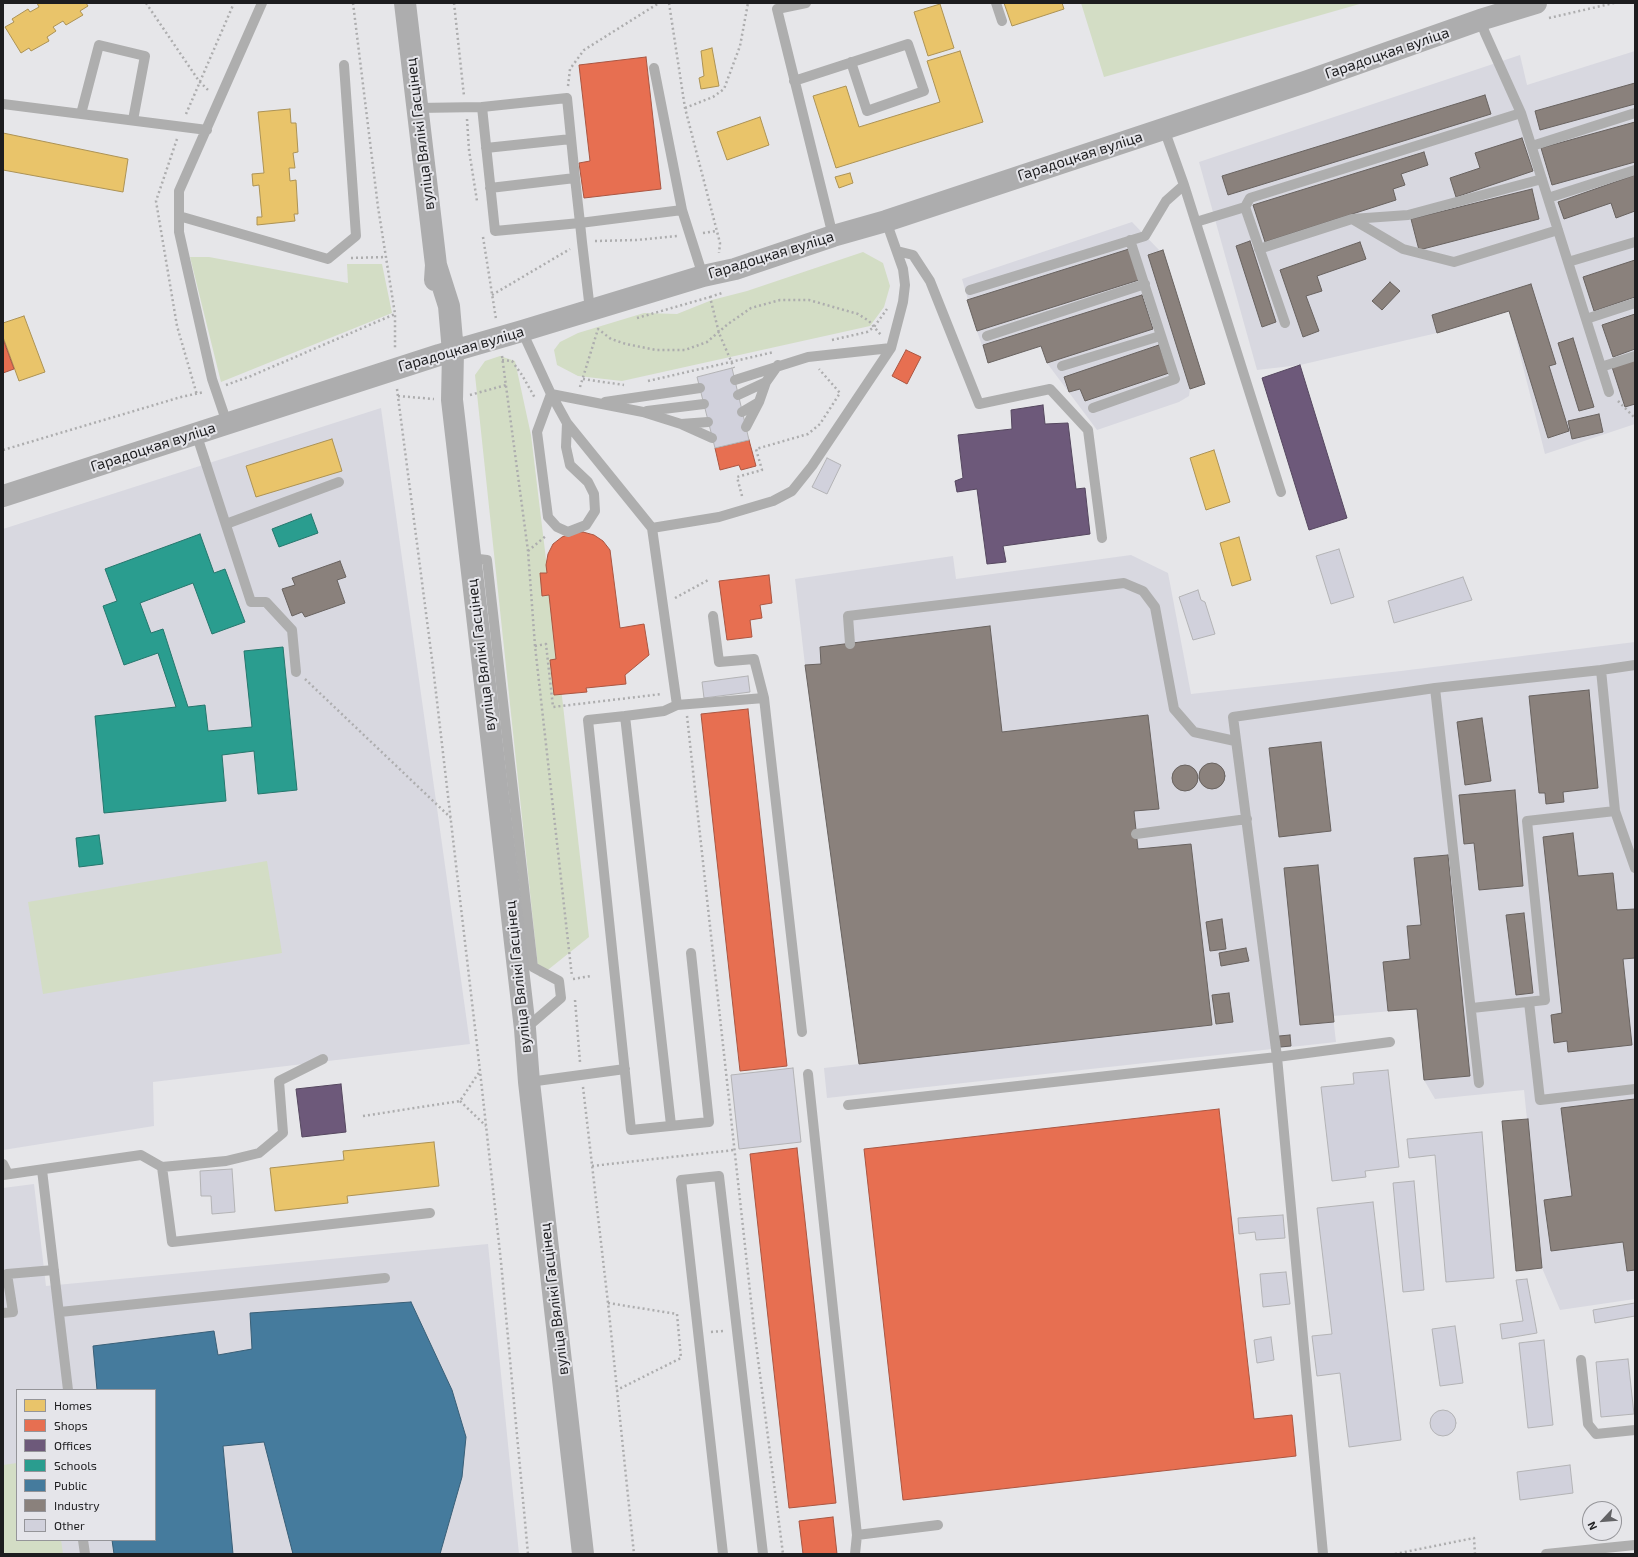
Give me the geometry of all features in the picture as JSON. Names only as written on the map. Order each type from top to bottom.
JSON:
[{"type":"street","name":"вуліца Вялікі Гасцінец","points":[[405,3],[436,265],[434,309],[446,353],[525,1029],[529,1082],[583,1554]]},
{"type":"street","name":"Гарадоцкая вуліца","points":[[3,496],[446,353],[522,332],[594,319],[709,275],[886,221],[1312,80],[1480,20],[1536,3]]},
{"type":"lane","points":[[227,423],[215,389],[179,232],[179,191],[262,3]]},
{"type":"lane","points":[[806,3],[777,9],[833,236]]},
{"type":"lane","points":[[996,3],[1002,21]]},
{"type":"lane","points":[[1480,20],[1484,33],[1521,113],[1609,392]]},
{"type":"lane","points":[[794,81],[851,62],[908,44],[924,91],[867,111],[851,62]]},
{"type":"lane","points":[[81,114],[99,45],[144,56],[133,120]]},
{"type":"lane","points":[[179,216],[328,259],[356,236],[344,64]]},
{"type":"lane","points":[[654,68],[682,210],[690,235],[709,275]]},
{"type":"lane","points":[[417,108],[482,107],[567,98],[582,242],[594,319]]},
{"type":"lane","points":[[3,104],[207,130]]},
{"type":"lane","points":[[482,107],[495,232],[682,210]]},
{"type":"lane","points":[[1285,323],[1245,208],[1250,198],[1521,113]]},
{"type":"lane","points":[[1532,146],[1635,113]]},
{"type":"lane","points":[[1164,129],[1196,222],[1281,492]]},
{"type":"lane","points":[[486,148],[571,139]]},
{"type":"lane","points":[[1548,198],[1635,170]]},
{"type":"lane","points":[[490,188],[575,178]]},
{"type":"lane","points":[[1259,249],[1352,218],[1408,215],[1542,179]]},
{"type":"lane","points":[[970,290],[1145,236],[1166,201],[1184,185]]},
{"type":"lane","points":[[1196,222],[1245,208]]},
{"type":"lane","points":[[1352,218],[1403,249],[1454,262],[1558,230]]},
{"type":"lane","points":[[652,528],[719,517],[773,501],[792,491],[812,466],[891,348],[903,302],[905,285],[903,269],[886,221]]},
{"type":"lane","points":[[1093,408],[1175,379],[1130,240]]},
{"type":"lane","points":[[1568,262],[1635,242]]},
{"type":"lane","points":[[897,251],[913,255],[930,281],[979,404],[1050,389],[1088,430],[1102,538]]},
{"type":"lane","points":[[987,336],[1145,284]]},
{"type":"lane","points":[[1586,319],[1635,303]]},
{"type":"lane","points":[[522,332],[551,394],[567,423],[652,528],[682,705]]},
{"type":"lane","points":[[1062,366],[1160,336]]},
{"type":"lane","points":[[736,380],[778,365],[808,357],[891,348]]},
{"type":"lane","points":[[1601,366],[1635,356]]},
{"type":"lane","points":[[746,426],[759,402],[766,382],[778,365]]},
{"type":"lane","points":[[738,395],[766,382]]},
{"type":"lane","points":[[595,403],[700,388]]},
{"type":"lane","points":[[551,394],[643,412],[681,424],[712,438]]},
{"type":"lane","points":[[551,394],[536,432],[548,516],[557,527],[568,532],[586,525],[595,511],[594,494],[588,482],[570,465],[566,447],[567,423]]},
{"type":"lane","points":[[742,412],[759,402]]},
{"type":"lane","points":[[643,412],[704,404]]},
{"type":"lane","points":[[681,424],[708,422]]},
{"type":"lane","points":[[196,433],[251,602],[266,602],[292,630],[296,672]]},
{"type":"lane","points":[[226,524],[339,482]]},
{"type":"lane","points":[[470,558],[487,560],[533,967],[559,981],[561,998],[525,1029]]},
{"type":"lane","points":[[850,644],[848,616],[1124,583],[1143,591],[1155,607],[1174,709],[1194,732],[1235,741]]},
{"type":"lane","points":[[713,616],[719,662],[754,659],[764,698],[802,1032]]},
{"type":"lane","points":[[1323,1554],[1277,1057],[1233,717],[1435,688],[1635,665]]},
{"type":"lane","points":[[1601,670],[1615,812],[1635,868]]},
{"type":"lane","points":[[1435,688],[1472,1008],[1479,1083]]},
{"type":"lane","points":[[691,953],[709,1122],[631,1130],[588,720],[664,711],[682,705],[764,698]]},
{"type":"lane","points":[[625,716],[671,1126]]},
{"type":"lane","points":[[1472,1008],[1545,1000],[1527,821],[1615,812]]},
{"type":"lane","points":[[1136,834],[1247,819]]},
{"type":"lane","points":[[1529,1002],[1540,1100],[1635,1089]]},
{"type":"lane","points":[[848,1105],[1277,1057],[1390,1042]]},
{"type":"lane","points":[[3,1164],[5,1175],[141,1155],[162,1167],[226,1161],[258,1153],[283,1133],[279,1081],[323,1059]]},
{"type":"lane","points":[[529,1082],[625,1069]]},
{"type":"lane","points":[[808,1074],[857,1535],[856,1554]]},
{"type":"lane","points":[[162,1167],[172,1242],[430,1213]]},
{"type":"lane","points":[[42,1170],[68,1389]]},
{"type":"lane","points":[[723,1554],[681,1180],[719,1176],[763,1554]]},
{"type":"lane","points":[[3,1313],[13,1312],[7,1274],[54,1270]]},
{"type":"lane","points":[[60,1312],[385,1278]]},
{"type":"lane","points":[[1582,1360],[1588,1424],[1596,1434],[1635,1430]]},
{"type":"lane","points":[[857,1535],[938,1525]]},
{"type":"lane","points":[[83,1541],[85,1554]]},
{"type":"lane","points":[[1546,1554],[1635,1545]]},
{"type":"path","points":[[146,3],[199,81],[218,101]]},
{"type":"path","points":[[353,3],[378,207],[395,314],[395,369],[451,818],[480,1070],[501,1262],[528,1554]]},
{"type":"path","points":[[454,3],[466,107],[469,150],[477,202]]},
{"type":"path","points":[[567,98],[570,69],[584,50],[659,3]]},
{"type":"path","points":[[669,3],[685,108],[720,243],[709,275]]},
{"type":"path","points":[[685,108],[724,90],[740,46],[748,3]]},
{"type":"path","points":[[492,295],[582,242],[636,240],[716,231]]},
{"type":"path","points":[[482,232],[506,385],[528,551],[535,646],[573,986]]},
{"type":"path","points":[[328,259],[386,257]]},
{"type":"path","points":[[636,318],[710,297],[719,332],[736,380]]},
{"type":"path","points":[[594,319],[611,340],[656,350],[685,350],[707,342],[728,324],[751,308],[780,300],[809,300],[858,314],[874,327],[891,348]]},
{"type":"path","points":[[828,340],[867,332],[874,327],[888,307]]},
{"type":"path","points":[[3,450],[181,397],[197,395],[215,389],[251,376],[395,314]]},
{"type":"path","points":[[594,319],[606,327]]},
{"type":"path","points":[[575,399],[583,379],[594,319]]},
{"type":"path","points":[[642,382],[777,351]]},
{"type":"path","points":[[745,510],[737,477],[762,470],[756,449],[808,434],[820,424],[840,393],[808,357]]},
{"type":"path","points":[[502,360],[512,361],[544,413]]},
{"type":"path","points":[[583,379],[628,386]]},
{"type":"path","points":[[398,396],[451,398],[506,385]]},
{"type":"path","points":[[1609,392],[1635,418]]},
{"type":"path","points":[[528,551],[557,527]]},
{"type":"path","points":[[672,592],[673,599],[710,578]]},
{"type":"path","points":[[535,646],[546,644],[553,707],[664,694]]},
{"type":"path","points":[[296,672],[310,682],[451,818]]},
{"type":"path","points":[[682,705],[754,1328],[783,1554]]},
{"type":"path","points":[[573,979],[591,976]]},
{"type":"path","points":[[574,994],[634,1554]]},
{"type":"path","points":[[363,1116],[460,1101],[480,1070]]},
{"type":"path","points":[[460,1101],[486,1126]]},
{"type":"path","points":[[592,1166],[734,1150]]},
{"type":"path","points":[[608,1303],[676,1314],[681,1358],[617,1390]]},
{"type":"path","points":[[678,1336],[754,1328]]},
{"type":"path","points":[[1396,1554],[1474,1538],[1475,1554]]},
{"type":"shaded area","points":[[1635,51],[1635,424],[1545,454],[1509,311],[1437,333],[1300,365],[1257,370],[1199,162],[1520,55],[1527,85]]},
{"type":"shaded area","points":[[1132,222],[1160,251],[1163,250],[1205,384],[1190,389],[1189,396],[1179,402],[1097,430],[1047,363],[1041,346],[988,363],[962,279]]},
{"type":"shaded area","points":[[381,408],[470,1044],[153,1082],[154,1126],[3,1150],[3,529]]},
{"type":"shaded area","points":[[1131,555],[1168,573],[1191,694],[1401,671],[1635,642],[1635,1299],[1560,1310],[1542,1268],[1524,1090],[1435,1099],[1424,1080],[1416,1009],[1333,1016],[1336,1042],[827,1098],[824,1068],[859,1064],[805,665],[795,579],[953,556],[956,579]]},
{"type":"shaded area","points":[[34,1184],[46,1286],[488,1244],[519,1554],[3,1554],[3,1188]]},
{"type":"green space","points":[[1081,3],[1363,3],[1104,77]]},
{"type":"green space","points":[[863,252],[883,263],[890,286],[884,307],[870,326],[622,381],[578,376],[557,365],[554,350],[560,342],[578,333],[644,313],[677,314],[712,300],[747,291]]},
{"type":"green space","points":[[190,257],[209,257],[348,283],[347,264],[382,264],[392,313],[221,382]]},
{"type":"green space","points":[[500,356],[515,361],[531,435],[589,937],[539,977],[475,375],[485,361]]},
{"type":"green space","points":[[267,861],[282,953],[43,994],[28,902]]},
{"type":"green space","points":[[16,1463],[16,1541],[61,1541],[63,1554],[3,1554],[3,1465]]},
{"type":"building: Homes","points":[[37,3],[86,3],[88,6],[80,11],[83,15],[66,25],[63,21],[53,27],[56,31],[47,37],[49,41],[31,51],[29,48],[21,53],[5,27],[14,22],[12,19],[28,9],[30,12],[39,7]]},
{"type":"building: Homes","points":[[1004,3],[1062,3],[1064,9],[1012,26]]},
{"type":"building: Homes","points":[[940,4],[954,48],[928,56],[914,12]]},
{"type":"building: Homes","points":[[712,48],[719,86],[701,89],[699,78],[704,76],[701,51]]},
{"type":"building: Homes","points":[[960,51],[983,122],[836,168],[813,96],[846,86],[859,127],[940,102],[927,61]]},
{"type":"building: Homes","points":[[290,109],[291,123],[296,123],[298,152],[293,153],[295,168],[289,168],[290,181],[296,180],[298,214],[294,214],[295,221],[257,225],[257,217],[262,217],[259,185],[253,186],[252,174],[264,173],[258,112]]},
{"type":"building: Homes","points":[[760,117],[769,145],[727,160],[717,132]]},
{"type":"building: Homes","points":[[3,133],[128,159],[123,192],[3,170]]},
{"type":"building: Homes","points":[[850,173],[853,183],[839,188],[835,177]]},
{"type":"building: Homes","points":[[24,316],[45,372],[19,381],[3,337],[3,323]]},
{"type":"building: Homes","points":[[332,439],[342,471],[256,497],[246,466]]},
{"type":"building: Homes","points":[[1214,450],[1230,502],[1206,510],[1190,458]]},
{"type":"building: Homes","points":[[1239,537],[1251,580],[1232,586],[1220,543]]},
{"type":"building: Homes","points":[[434,1142],[439,1186],[347,1196],[348,1203],[275,1211],[270,1168],[344,1160],[343,1151]]},
{"type":"building: Shops","points":[[646,57],[661,189],[584,198],[579,163],[590,161],[579,65]]},
{"type":"building: Shops","points":[[3,339],[14,369],[3,373]]},
{"type":"building: Shops","points":[[906,350],[921,357],[907,384],[892,376]]},
{"type":"building: Shops","points":[[749,440],[756,466],[741,470],[739,465],[720,470],[715,448]]},
{"type":"building: Shops","points":[[583,532],[594,535],[603,541],[610,550],[620,628],[644,624],[649,655],[625,675],[626,684],[586,688],[587,692],[554,695],[550,660],[556,659],[549,595],[542,596],[540,573],[547,573],[546,565],[548,554],[553,544],[562,537],[572,533]]},
{"type":"building: Shops","points":[[769,575],[772,603],[760,605],[762,618],[750,620],[752,637],[727,640],[719,581]]},
{"type":"building: Shops","points":[[748,709],[787,1066],[740,1071],[701,714]]},
{"type":"building: Shops","points":[[1219,1109],[1254,1419],[1292,1415],[1296,1456],[903,1500],[864,1149]]},
{"type":"building: Shops","points":[[797,1148],[836,1503],[789,1508],[750,1154]]},
{"type":"building: Shops","points":[[833,1517],[837,1554],[803,1554],[799,1521]]},
{"type":"building: Offices","points":[[1300,365],[1347,518],[1309,530],[1262,378]]},
{"type":"building: Offices","points":[[1043,405],[1045,424],[1068,423],[1076,489],[1085,488],[1090,534],[1003,546],[1006,562],[987,564],[977,489],[957,492],[955,481],[963,478],[958,435],[1012,429],[1011,410]]},
{"type":"building: Offices","points":[[341,1084],[346,1132],[302,1137],[296,1089]]},
{"type":"building: Schools","points":[[311,514],[318,533],[279,547],[272,529]]},
{"type":"building: Schools","points":[[200,534],[214,573],[225,569],[245,622],[212,634],[193,583],[140,603],[151,633],[163,629],[188,707],[205,705],[208,731],[252,727],[244,651],[283,647],[297,790],[258,794],[254,751],[222,755],[226,801],[104,813],[95,716],[176,707],[158,653],[124,665],[103,606],[117,601],[105,569]]},
{"type":"building: Schools","points":[[99,835],[103,864],[79,867],[76,838]]},
{"type":"building: Public","points":[[411,1302],[452,1390],[466,1437],[462,1477],[440,1554],[293,1554],[264,1442],[223,1446],[233,1554],[114,1554],[112,1541],[156,1541],[156,1389],[97,1389],[93,1346],[214,1331],[218,1355],[252,1349],[250,1313]]},
{"type":"building: Industry","points":[[1635,83],[1635,104],[1540,130],[1535,111]]},
{"type":"building: Industry","points":[[1485,95],[1491,114],[1228,195],[1222,176]]},
{"type":"building: Industry","points":[[1635,122],[1635,162],[1552,185],[1541,148]]},
{"type":"building: Industry","points":[[1522,138],[1533,171],[1456,197],[1450,178],[1480,168],[1475,153]]},
{"type":"building: Industry","points":[[1424,152],[1428,165],[1401,174],[1405,185],[1393,189],[1396,200],[1265,242],[1253,205]]},
{"type":"building: Industry","points":[[1635,175],[1635,211],[1616,218],[1611,203],[1564,219],[1558,202]]},
{"type":"building: Industry","points":[[1532,189],[1539,219],[1419,250],[1411,219]]},
{"type":"building: Industry","points":[[1250,241],[1276,322],[1262,327],[1236,246]]},
{"type":"building: Industry","points":[[1360,242],[1366,259],[1317,276],[1322,291],[1306,296],[1319,331],[1303,337],[1280,270]]},
{"type":"building: Industry","points":[[1129,249],[1139,280],[977,331],[967,300]]},
{"type":"building: Industry","points":[[1163,250],[1205,384],[1190,389],[1148,255]]},
{"type":"building: Industry","points":[[1635,260],[1635,297],[1594,311],[1583,277]]},
{"type":"building: Industry","points":[[1390,282],[1400,291],[1382,310],[1372,301]]},
{"type":"building: Industry","points":[[1531,284],[1556,364],[1549,366],[1569,431],[1548,438],[1509,311],[1437,333],[1432,315]]},
{"type":"building: Industry","points":[[1142,295],[1153,329],[1047,363],[1041,346],[988,363],[983,345]]},
{"type":"building: Industry","points":[[1635,314],[1635,349],[1613,357],[1602,325]]},
{"type":"building: Industry","points":[[1573,338],[1594,407],[1579,411],[1558,343]]},
{"type":"building: Industry","points":[[1159,345],[1169,373],[1085,401],[1080,389],[1069,392],[1064,377]]},
{"type":"building: Industry","points":[[1635,359],[1635,404],[1625,407],[1612,367]]},
{"type":"building: Industry","points":[[1599,414],[1603,432],[1572,439],[1568,421]]},
{"type":"building: Industry","points":[[340,561],[346,577],[337,580],[345,603],[305,617],[302,612],[292,616],[282,589],[295,585],[292,578]]},
{"type":"building: Industry","points":[[990,626],[1002,732],[1148,715],[1159,809],[1134,811],[1138,849],[1191,844],[1212,1025],[859,1064],[805,665],[821,664],[820,647]]},
{"type":"building: Industry","points":[[1589,690],[1598,788],[1563,792],[1564,802],[1546,804],[1545,793],[1539,793],[1529,696]]},
{"type":"building: Industry","points":[[1482,718],[1491,781],[1465,785],[1457,722]]},
{"type":"building: Industry","points":[[1321,742],[1331,831],[1279,837],[1269,748]]},
{"type":"building: Industry","points":[[1212,763],[1221,767],[1225,776],[1221,785],[1212,789],[1203,785],[1199,776],[1203,767]]},
{"type":"building: Industry","points":[[1185,765],[1194,769],[1198,778],[1194,787],[1185,791],[1176,787],[1172,778],[1176,769]]},
{"type":"building: Industry","points":[[1515,790],[1523,886],[1479,890],[1474,843],[1464,844],[1459,795]]},
{"type":"building: Industry","points":[[1573,833],[1578,876],[1613,873],[1617,910],[1635,909],[1635,958],[1623,959],[1632,1045],[1568,1052],[1567,1041],[1554,1043],[1551,1015],[1562,1013],[1543,837]]},
{"type":"building: Industry","points":[[1448,855],[1470,1076],[1424,1080],[1417,1009],[1388,1011],[1383,962],[1410,959],[1407,926],[1421,925],[1414,858]]},
{"type":"building: Industry","points":[[1318,865],[1334,1022],[1300,1025],[1284,868]]},
{"type":"building: Industry","points":[[1524,913],[1533,993],[1516,995],[1506,915]]},
{"type":"building: Industry","points":[[1222,919],[1226,949],[1210,951],[1206,922]]},
{"type":"building: Industry","points":[[1246,948],[1249,961],[1221,966],[1219,953]]},
{"type":"building: Industry","points":[[1229,993],[1233,1022],[1216,1024],[1212,995]]},
{"type":"building: Industry","points":[[1290,1035],[1291,1046],[1280,1047],[1279,1036]]},
{"type":"building: Industry","points":[[1635,1099],[1635,1270],[1627,1271],[1623,1242],[1551,1251],[1544,1200],[1572,1196],[1561,1108]]},
{"type":"building: Industry","points":[[1528,1119],[1542,1268],[1516,1271],[1502,1121]]},
{"type":"building: Other","points":[[732,368],[749,440],[715,448],[697,377]]},
{"type":"building: Other","points":[[827,458],[841,465],[827,494],[812,487]]},
{"type":"building: Other","points":[[1339,549],[1354,597],[1331,604],[1316,556]]},
{"type":"building: Other","points":[[1463,577],[1472,600],[1394,623],[1388,601]]},
{"type":"building: Other","points":[[1198,590],[1201,600],[1205,602],[1215,634],[1193,640],[1179,597]]},
{"type":"building: Other","points":[[748,676],[750,692],[704,698],[702,682]]},
{"type":"building: Other","points":[[793,1068],[801,1142],[739,1149],[731,1075]]},
{"type":"building: Other","points":[[1388,1070],[1399,1167],[1365,1171],[1366,1177],[1332,1181],[1321,1087],[1354,1084],[1353,1073]]},
{"type":"building: Other","points":[[1482,1132],[1494,1278],[1446,1282],[1435,1155],[1409,1158],[1407,1139]]},
{"type":"building: Other","points":[[232,1169],[235,1212],[212,1214],[211,1196],[201,1196],[200,1171]]},
{"type":"building: Other","points":[[1414,1181],[1424,1290],[1403,1292],[1393,1183]]},
{"type":"building: Other","points":[[1373,1202],[1401,1440],[1349,1447],[1340,1373],[1317,1376],[1312,1336],[1332,1334],[1317,1208]]},
{"type":"building: Other","points":[[1283,1215],[1285,1238],[1256,1240],[1255,1232],[1239,1234],[1238,1218]]},
{"type":"building: Other","points":[[1286,1272],[1290,1304],[1263,1307],[1260,1274]]},
{"type":"building: Other","points":[[1527,1279],[1537,1333],[1502,1339],[1500,1324],[1523,1321],[1516,1280]]},
{"type":"building: Other","points":[[1635,1303],[1635,1316],[1595,1323],[1593,1310]]},
{"type":"building: Other","points":[[1455,1326],[1463,1383],[1440,1386],[1432,1329]]},
{"type":"building: Other","points":[[1271,1337],[1274,1360],[1257,1363],[1254,1340]]},
{"type":"building: Other","points":[[1544,1340],[1553,1425],[1528,1428],[1519,1343]]},
{"type":"building: Other","points":[[1628,1359],[1634,1414],[1601,1417],[1596,1362]]},
{"type":"building: Other","points":[[1443,1410],[1452,1414],[1456,1423],[1452,1432],[1443,1436],[1434,1432],[1430,1423],[1434,1414]]},
{"type":"building: Other","points":[[1570,1465],[1573,1493],[1520,1500],[1517,1472]]}]
